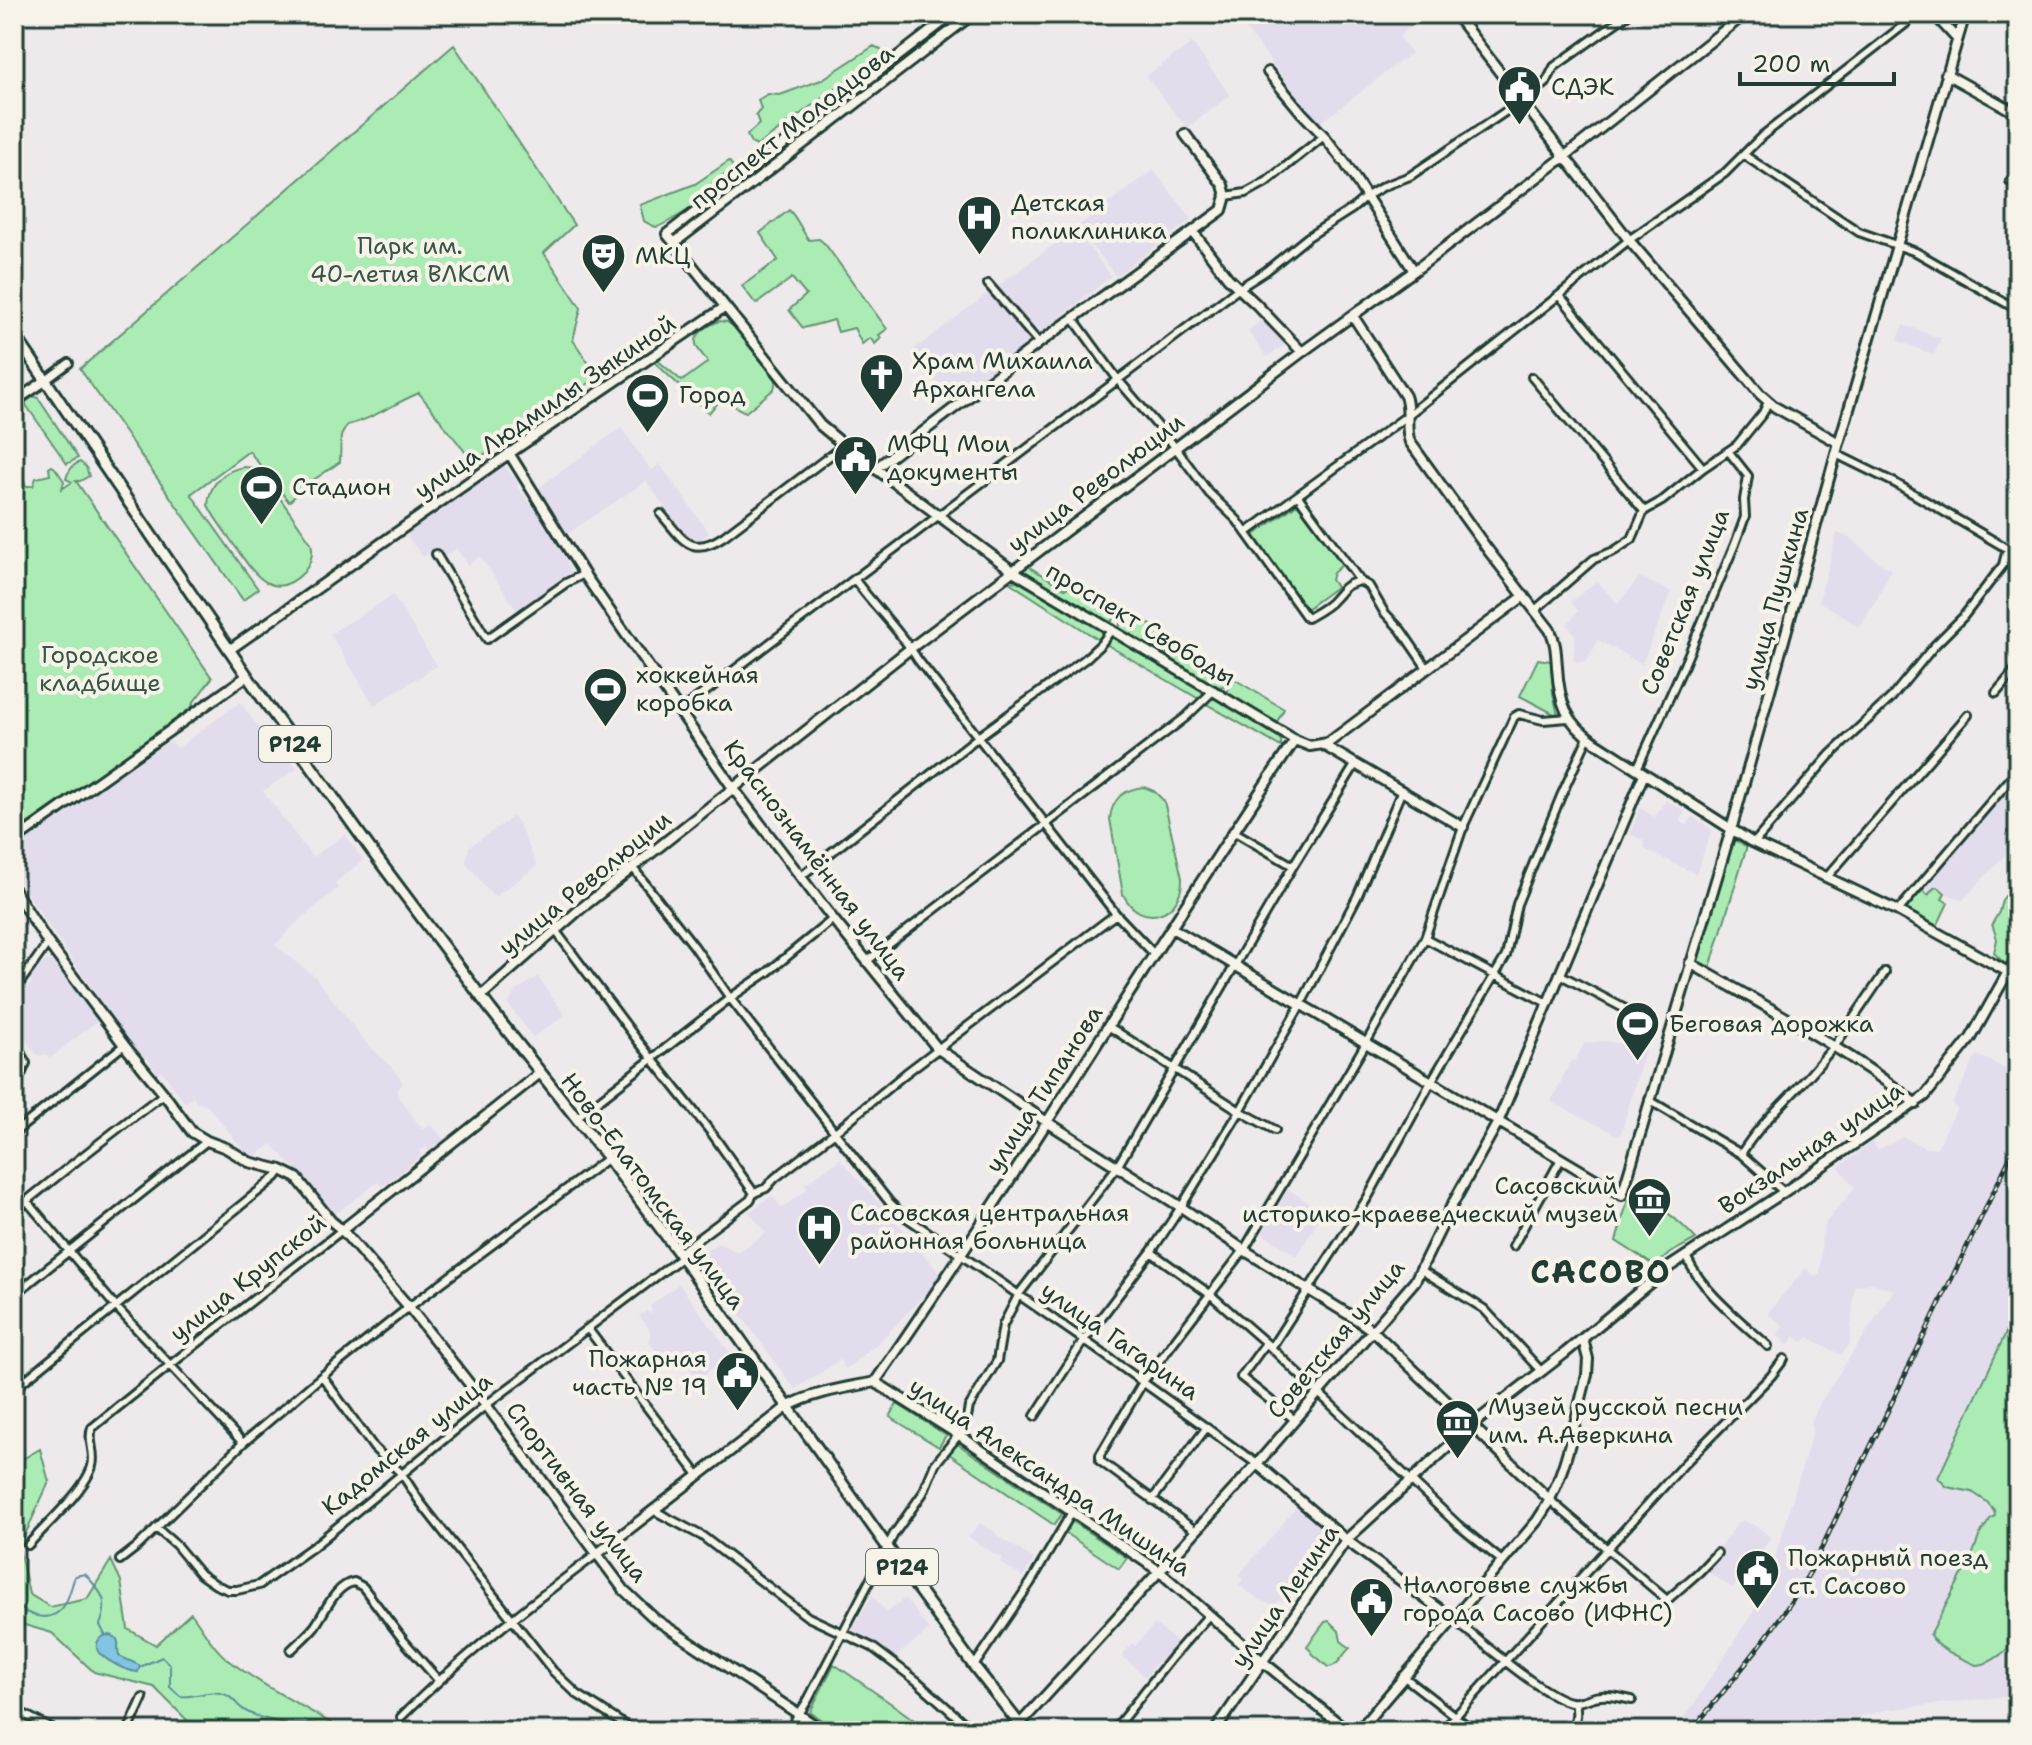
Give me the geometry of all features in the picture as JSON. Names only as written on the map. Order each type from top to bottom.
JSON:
[{"type":"main road","name":"Р124","points":[[14,334],[45,381]]},
{"type":"main road","name":"Ново-Елатомская улица","points":[[45,381],[247,676],[374,854],[680,1255],[1019,1729]]},
{"type":"street","name":"проспект Молодцова","points":[[667,234],[953,14]]},
{"type":"street","name":"проспект Молодцова","points":[[674,243],[973,14]]},
{"type":"street","points":[[1455,14],[1629,240],[1768,402],[1839,443]]},
{"type":"street","points":[[680,711],[1308,237],[1367,196],[1410,176],[1546,83],[1551,72],[1563,60],[1628,14]]},
{"type":"street","name":"улица Революции","points":[[481,996],[555,930],[911,648],[1564,157],[1745,14]]},
{"type":"street","points":[[1246,533],[1408,415],[1629,240],[1725,173],[1762,136],[1918,14]]},
{"type":"street","points":[[1934,14],[1957,39]]},
{"type":"street","name":"улица Пушкина","points":[[1561,1159],[1622,1195],[1731,830],[1839,443],[1965,14]]},
{"type":"street","points":[[1268,72],[1324,136],[1367,196],[1414,271]]},
{"type":"street","points":[[1946,74],[2018,114]]},
{"type":"street","points":[[876,468],[1039,343],[1222,210],[1226,196],[1223,185],[1185,134]]},
{"type":"street","points":[[1226,196],[1246,193],[1266,182],[1324,136]]},
{"type":"street","points":[[1744,155],[1859,232],[1897,244],[1946,267],[2018,310]]},
{"type":"street","points":[[2010,181],[2018,185]]},
{"type":"street","points":[[1193,232],[1221,271],[1302,352]]},
{"type":"street","name":"проспект Свободы","points":[[667,234],[814,418],[844,445],[1013,571],[1295,740]]},
{"type":"street","points":[[988,284],[1039,343]]},
{"type":"street","points":[[1560,296],[1703,468]]},
{"type":"street","name":"улица Людмилы Зыкиной","points":[[229,650],[509,453],[725,307]]},
{"type":"street","points":[[1353,316],[1403,391],[1408,402],[1407,432],[1413,447],[1554,638],[1561,698],[1568,718],[1588,737],[1731,830],[1898,911],[2008,972]]},
{"type":"street","points":[[1073,318],[1209,493],[1246,533],[1307,618],[1334,600],[1348,584],[1360,581]]},
{"type":"street","points":[[14,402],[69,363]]},
{"type":"street","points":[[1532,377],[1644,511]]},
{"type":"street","points":[[1535,610],[1594,559],[1632,539],[1644,511],[1729,452],[1763,413],[1768,402]]},
{"type":"street","points":[[661,514],[688,543],[706,546],[724,536],[844,445]]},
{"type":"street","name":"Советская улица","points":[[1019,1729],[1257,1464],[1411,1287],[1421,1270],[1451,1207],[1498,1122],[1745,517],[1748,476],[1729,452]]},
{"type":"street","name":"Краснознамённая улица","points":[[509,453],[584,574],[733,788],[938,1049],[1373,1331],[1551,1501]]},
{"type":"street","points":[[1754,843],[1830,755],[1892,697],[1934,646],[1963,617],[2014,550],[1895,483],[1836,454]]},
{"type":"street","points":[[1298,496],[1360,581],[1369,586],[1384,612],[1401,630],[1427,668]]},
{"type":"street","points":[[436,554],[487,639],[566,583],[584,574]]},
{"type":"street","points":[[855,580],[1116,914],[1155,955]]},
{"type":"street","points":[[1295,740],[1310,746],[1323,745],[1524,596]]},
{"type":"street","points":[[800,877],[978,737],[1085,659],[1112,629]]},
{"type":"street","points":[[1996,693],[2018,667]]},
{"type":"street","points":[[14,841],[247,676]]},
{"type":"street","points":[[867,961],[1186,717],[1214,690]]},
{"type":"street","points":[[1196,1531],[1099,1458],[1143,1382],[1244,1250],[1425,938],[1463,827],[1514,717],[1519,714],[1543,720],[1568,718]]},
{"type":"street","points":[[1827,877],[1968,715]]},
{"type":"street","points":[[1295,1420],[1241,1377],[1309,1288],[1368,1197],[1431,1082],[1495,976],[1508,951],[1515,911],[1536,854],[1588,737]]},
{"type":"street","name":"улица Типанова","points":[[875,1382],[961,1255],[1233,831],[1295,740]]},
{"type":"street","points":[[1323,745],[1463,827]]},
{"type":"street","points":[[788,1731],[808,1700],[887,1546],[923,1493],[935,1464],[965,1427],[972,1401],[997,1361],[1003,1325],[1019,1294],[1117,1167],[1355,765]]},
{"type":"street","points":[[1898,911],[2018,770]]},
{"type":"street","points":[[1035,1416],[1084,1340],[1151,1252],[1240,1111],[1357,897],[1402,790]]},
{"type":"street","points":[[1233,831],[1293,866]]},
{"type":"street","name":"улица Гагарина","points":[[633,868],[730,998],[896,1209],[1257,1464],[1346,1540],[1506,1662],[1559,1700],[1575,1703]]},
{"type":"street","points":[[14,890],[48,943],[192,1132],[249,1162],[281,1170],[14,1389]]},
{"type":"street","name":"Кадомская улица","points":[[156,1528],[210,1581],[228,1590],[259,1585],[314,1546],[486,1405],[588,1329],[906,1073],[1116,914]]},
{"type":"street","points":[[576,1118],[833,919]]},
{"type":"street","points":[[1172,928],[1561,1159],[1513,1246]]},
{"type":"street","points":[[555,930],[754,1193]]},
{"type":"street","points":[[1425,938],[1547,1003]]},
{"type":"street","points":[[14,991],[48,943]]},
{"type":"street","name":"Вокзальная улица","points":[[1583,1339],[1686,1255],[1916,1104],[1945,1073],[1971,1038],[2018,951]]},
{"type":"street","points":[[1690,963],[1834,1047],[1892,1084],[1916,1104]]},
{"type":"street","points":[[1741,1154],[1761,1126],[1834,1047],[1885,972]]},
{"type":"street","points":[[1559,974],[1631,1012]]},
{"type":"street","points":[[1108,1026],[1275,1130]]},
{"type":"street","points":[[14,1041],[26,1063],[14,1082]]},
{"type":"street","points":[[14,1133],[124,1045]]},
{"type":"street","name":"улица Крупской","points":[[28,1545],[75,1493],[90,1471],[94,1457],[89,1437],[92,1428],[540,1073]]},
{"type":"street","points":[[14,1211],[164,1094]]},
{"type":"street","points":[[1649,1100],[1741,1154],[1784,1192]]},
{"type":"street","points":[[14,1295],[207,1141]]},
{"type":"street","points":[[120,1560],[243,1443],[322,1376],[608,1158]]},
{"type":"street","name":"Спортивная улица","points":[[281,1170],[297,1178],[331,1221],[409,1307],[624,1590],[655,1619],[824,1731]]},
{"type":"street","points":[[27,1201],[116,1307],[243,1443]]},
{"type":"street","points":[[1151,1252],[1211,1295],[1268,1345],[1411,1482],[1502,1561]]},
{"type":"street","points":[[1686,1255],[1695,1274],[1768,1346]]},
{"type":"street","points":[[1421,1270],[1484,1309],[1541,1371]]},
{"type":"street","points":[[588,1329],[698,1475]]},
{"type":"street","points":[[1358,1731],[1551,1501],[1587,1375],[1587,1353],[1583,1339]]},
{"type":"street","name":"улица Ленина","points":[[1215,1731],[1346,1540],[1472,1425],[1583,1339]]},
{"type":"street","points":[[1442,1731],[1684,1464],[1784,1359]]},
{"type":"street","points":[[322,1376],[374,1448],[402,1474],[420,1502],[564,1684],[634,1731]]},
{"type":"street","points":[[401,1717],[438,1680],[512,1618],[787,1407],[818,1394],[875,1382]]},
{"type":"street","name":"улица Александра Мишина","points":[[875,1382],[959,1435],[1159,1571],[1348,1731]]},
{"type":"street","points":[[1152,1500],[1207,1427]]},
{"type":"street","points":[[1551,1501],[1667,1600],[1717,1553]]},
{"type":"street","points":[[653,1510],[702,1536],[808,1617],[872,1647],[917,1681],[973,1731]]},
{"type":"street","points":[[974,1666],[1031,1582],[1072,1512]]},
{"type":"street","points":[[291,1650],[314,1627],[344,1586],[354,1582],[363,1587],[438,1680]]},
{"type":"street","points":[[1113,1731],[1209,1615]]},
{"type":"street","points":[[1403,1676],[1474,1731]]},
{"type":"street","points":[[1568,1731],[1576,1722],[1575,1703],[1601,1696],[1632,1700]]},
{"type":"street","points":[[128,1731],[143,1698]]},
{"type":"street","points":[[14,1709],[56,1731]]},
{"type":"street","points":[[1911,1731],[2018,1730]]},
{"type":"shaded area","points":[[1429,14],[1399,36],[1411,53],[1319,124],[1236,16]]},
{"type":"shaded area","points":[[1192,43],[1230,95],[1187,128],[1146,76]]},
{"type":"shaded area","points":[[1153,170],[1192,219],[1116,276],[1077,227]]},
{"type":"shaded area","points":[[1075,229],[1111,276],[1038,335],[998,286]]},
{"type":"shaded area","points":[[990,292],[1032,341],[952,404],[912,351]]},
{"type":"shaded area","points":[[1264,318],[1286,344],[1267,357],[1248,331]]},
{"type":"shaded area","points":[[1903,325],[1941,338],[1934,355],[1898,341]]},
{"type":"shaded area","points":[[621,428],[651,470],[660,464],[709,533],[692,545],[646,481],[566,535],[534,491]]},
{"type":"shaded area","points":[[502,464],[547,523],[573,575],[520,615],[480,556],[468,565],[457,549],[442,557],[436,549],[423,557],[404,532]]},
{"type":"shaded area","points":[[1837,533],[1851,538],[1891,570],[1859,627],[1819,602]]},
{"type":"shaded area","points":[[1639,577],[1671,592],[1642,664],[1598,640],[1586,662],[1573,661],[1575,635],[1567,625],[1578,611],[1571,602],[1597,581],[1618,604]]},
{"type":"shaded area","points":[[393,595],[437,666],[374,705],[330,634]]},
{"type":"shaded area","points":[[240,702],[272,745],[298,768],[263,791],[312,857],[345,835],[363,860],[335,883],[338,888],[275,945],[315,977],[365,1042],[395,1070],[403,1083],[397,1090],[398,1096],[422,1129],[431,1124],[444,1140],[429,1151],[426,1147],[420,1151],[421,1156],[382,1187],[378,1182],[334,1215],[272,1144],[251,1159],[207,1105],[198,1103],[193,1097],[185,1103],[162,1071],[158,1074],[146,1057],[141,1060],[14,875],[14,848],[170,741],[178,748]]},
{"type":"shaded area","points":[[2018,776],[2018,841],[1963,900],[1938,887],[1928,895],[1922,890]]},
{"type":"shaded area","points":[[1666,800],[1685,811],[1679,821],[1687,825],[1692,817],[1712,829],[1696,874],[1646,850],[1643,840],[1630,834],[1640,808],[1655,817]]},
{"type":"shaded area","points":[[513,817],[537,866],[492,896],[466,862],[469,847]]},
{"type":"shaded area","points":[[47,960],[53,962],[60,974],[64,972],[99,1020],[50,1058],[36,1054],[14,1024],[14,1004],[18,995],[31,984],[29,973]]},
{"type":"shaded area","points":[[538,977],[565,1015],[533,1037],[508,1004],[516,991]]},
{"type":"shaded area","points":[[1630,1016],[1652,1027],[1620,1136],[1551,1102],[1571,1060],[1575,1061],[1585,1043],[1606,1041],[1619,1044]]},
{"type":"shaded area","points":[[1977,1055],[2018,1075],[2018,1695],[1885,1710],[1805,1731],[1672,1731],[1689,1711],[1759,1603],[1813,1430],[1810,1425],[1821,1401],[1894,1290],[1871,1283],[1854,1286],[1850,1344],[1841,1355],[1808,1337],[1802,1342],[1795,1336],[1788,1345],[1778,1335],[1784,1326],[1768,1314],[1806,1268],[1813,1275],[1820,1275],[1826,1222],[1855,1188],[1839,1167],[1872,1142],[1878,1150],[1903,1137],[1926,1148],[1937,1148],[1957,1109],[1953,1102]]},
{"type":"shaded area","name":"Сасовская центральная районная больница","points":[[840,1159],[941,1278],[877,1344],[845,1369],[840,1360],[795,1389],[698,1257],[717,1243],[739,1252],[766,1233],[749,1212],[772,1196],[782,1208],[808,1189],[805,1184]]},
{"type":"shaded area","points":[[1288,1189],[1323,1212],[1297,1256],[1262,1233]]},
{"type":"shaded area","points":[[679,1284],[731,1354],[698,1379],[677,1352],[663,1361],[649,1341],[649,1328],[639,1316],[647,1311],[650,1314],[650,1306]]},
{"type":"shaded area","points":[[1297,1507],[1335,1540],[1294,1597],[1289,1594],[1283,1602],[1279,1600],[1275,1605],[1261,1601],[1239,1585],[1243,1579],[1239,1575]]},
{"type":"shaded area","points":[[1743,1520],[1771,1538],[1733,1588],[1708,1572],[1724,1554],[1720,1547]]},
{"type":"shaded area","points":[[980,1523],[1034,1559],[1023,1577],[1000,1562],[1002,1557],[969,1537]]},
{"type":"shaded area","points":[[872,1595],[886,1612],[905,1598],[929,1630],[894,1658],[852,1630]]},
{"type":"shaded area","points":[[1155,1624],[1178,1643],[1146,1677],[1122,1656]]},
{"type":"green space","name":"Парк им. 40-летия ВЛКСМ","points":[[454,45],[574,225],[544,253],[581,308],[573,340],[598,377],[473,462],[419,393],[347,425],[341,436],[340,462],[306,485],[289,502],[249,451],[191,494],[258,589],[243,600],[80,369]]},
{"type":"green space","points":[[874,46],[882,54],[757,146],[751,143],[747,135],[759,124],[756,115],[761,109],[758,100],[768,94],[780,95],[821,80]]},
{"type":"green space","points":[[899,59],[903,61],[902,64],[770,163],[769,159]]},
{"type":"green space","points":[[729,161],[734,168],[693,198],[696,205],[655,227],[644,221],[640,205],[695,184]]},
{"type":"green space","points":[[789,210],[809,240],[819,239],[825,244],[887,329],[879,335],[881,338],[875,344],[870,338],[862,344],[854,328],[838,332],[834,320],[803,328],[789,310],[806,295],[792,278],[756,304],[742,286],[778,260],[760,233]]},
{"type":"green space","points":[[719,321],[734,327],[776,380],[774,389],[746,412],[724,401],[709,413],[652,360],[657,360],[682,381],[708,362],[698,349],[696,340],[704,330]]},
{"type":"green space","points":[[34,396],[78,458],[67,464],[26,405]]},
{"type":"green space","name":"Городское кладбище","points":[[80,462],[89,476],[76,481],[212,678],[191,710],[14,833],[14,467],[26,486],[33,486],[36,478],[50,475],[49,468],[52,466],[64,481],[62,489],[72,482],[66,479]]},
{"type":"green space","name":"Стадион","points":[[255,468],[264,475],[311,543],[312,555],[304,572],[281,586],[262,580],[254,572],[208,505],[211,491],[219,479],[230,471]]},
{"type":"green space","points":[[1297,504],[1343,564],[1333,573],[1331,580],[1336,587],[1306,609],[1253,536]]},
{"type":"green space","points":[[1026,565],[1066,589],[1070,583],[1118,610],[1112,621],[1107,622],[1025,574],[1023,570]]},
{"type":"green space","points":[[1017,581],[1102,631],[1102,637],[1099,640],[1009,582]]},
{"type":"green space","points":[[1137,617],[1176,639],[1167,654],[1119,628],[1121,620],[1132,626]]},
{"type":"green space","points":[[1113,638],[1202,691],[1203,695],[1199,699],[1104,643]]},
{"type":"green space","points":[[1184,647],[1230,673],[1224,686],[1217,687],[1172,660],[1173,654],[1179,657]]},
{"type":"green space","points":[[1538,659],[1551,661],[1558,716],[1520,696]]},
{"type":"green space","points":[[1234,679],[1284,709],[1277,722],[1228,694]]},
{"type":"green space","points":[[1215,699],[1278,737],[1281,747],[1205,703]]},
{"type":"green space","points":[[1144,787],[1154,791],[1164,801],[1182,878],[1176,902],[1159,914],[1149,915],[1130,905],[1123,894],[1110,819],[1113,805],[1120,796]]},
{"type":"green space","points":[[1732,841],[1746,846],[1746,849],[1710,968],[1707,968],[1696,961]]},
{"type":"green space","points":[[1938,887],[1945,893],[1942,899],[1948,903],[1937,926],[1906,909],[1922,890],[1928,895]]},
{"type":"green space","points":[[2018,888],[2018,943],[2008,964],[2005,964],[1994,953],[1997,939],[1992,924],[2002,900]]},
{"type":"green space","points":[[1639,1197],[1670,1215],[1696,1239],[1670,1253],[1655,1266],[1616,1241],[1628,1200]]},
{"type":"green space","points":[[2018,1307],[2018,1639],[1993,1660],[1976,1665],[1944,1649],[1930,1635],[1972,1556],[1980,1534],[1995,1516],[1994,1510],[1972,1492],[1947,1487],[1938,1478]]},
{"type":"green space","points":[[897,1404],[946,1435],[939,1447],[890,1417]]},
{"type":"green space","points":[[956,1443],[1062,1514],[1054,1525],[949,1454]]},
{"type":"green space","points":[[40,1449],[49,1482],[19,1548],[29,1594],[50,1607],[87,1599],[111,1560],[121,1581],[128,1629],[156,1645],[191,1613],[226,1658],[344,1731],[217,1731],[189,1722],[154,1687],[94,1672],[52,1633],[14,1622],[14,1464]]},
{"type":"green space","points":[[1072,1521],[1127,1558],[1119,1569],[1065,1533]]},
{"type":"green space","points":[[1329,1621],[1339,1631],[1341,1641],[1350,1648],[1338,1662],[1328,1667],[1307,1646]]},
{"type":"green space","points":[[834,1664],[929,1731],[837,1731],[810,1712]]},
{"type":"water","points":[[110,1635],[118,1641],[119,1656],[139,1665],[138,1672],[117,1666],[99,1653],[98,1640]]},
{"type":"waterway","points":[[14,1602],[32,1614],[52,1615],[64,1606],[75,1576],[85,1574],[103,1597],[100,1625],[105,1635]]},
{"type":"waterway","points":[[140,1667],[162,1657],[170,1665],[170,1687],[180,1696],[224,1694],[258,1717],[287,1723],[311,1723],[329,1731]]},
{"type":"railway","points":[[1691,1731],[1768,1634],[1810,1572],[2018,1141]]},
{"type":"place","name":"СДЭК","points":[[1520,126]]},
{"type":"place","name":"Детская поликлиника","points":[[980,256]]},
{"type":"place","name":"МКЦ","points":[[604,295]]},
{"type":"place","name":"Храм Михаила Архангела","points":[[881,414]]},
{"type":"place","name":"Город","points":[[648,434]]},
{"type":"place","name":"МФЦ Мои документы","points":[[856,497]]},
{"type":"place","name":"Стадион","points":[[261,526]]},
{"type":"place","name":"хоккейная коробка","points":[[605,728]]},
{"type":"place","name":"Беговая дорожка","points":[[1638,1063]]},
{"type":"place","name":"Сасовский историко-краеведческий музей","points":[[1649,1239]]},
{"type":"place","name":"Сасовская центральная районная больница","points":[[819,1266]]},
{"type":"place","name":"Пожарная часть № 19","points":[[738,1412]]},
{"type":"place","name":"Музей русской песни им. А.Аверкина","points":[[1457,1460]]},
{"type":"place","name":"Пожарный поезд ст. Сасово","points":[[1757,1611]]},
{"type":"place","name":"Налоговые службы города Сасово (ИФНС)","points":[[1372,1638]]},
{"type":"district","name":"САСОВО","points":[[1601,1272]]}]
